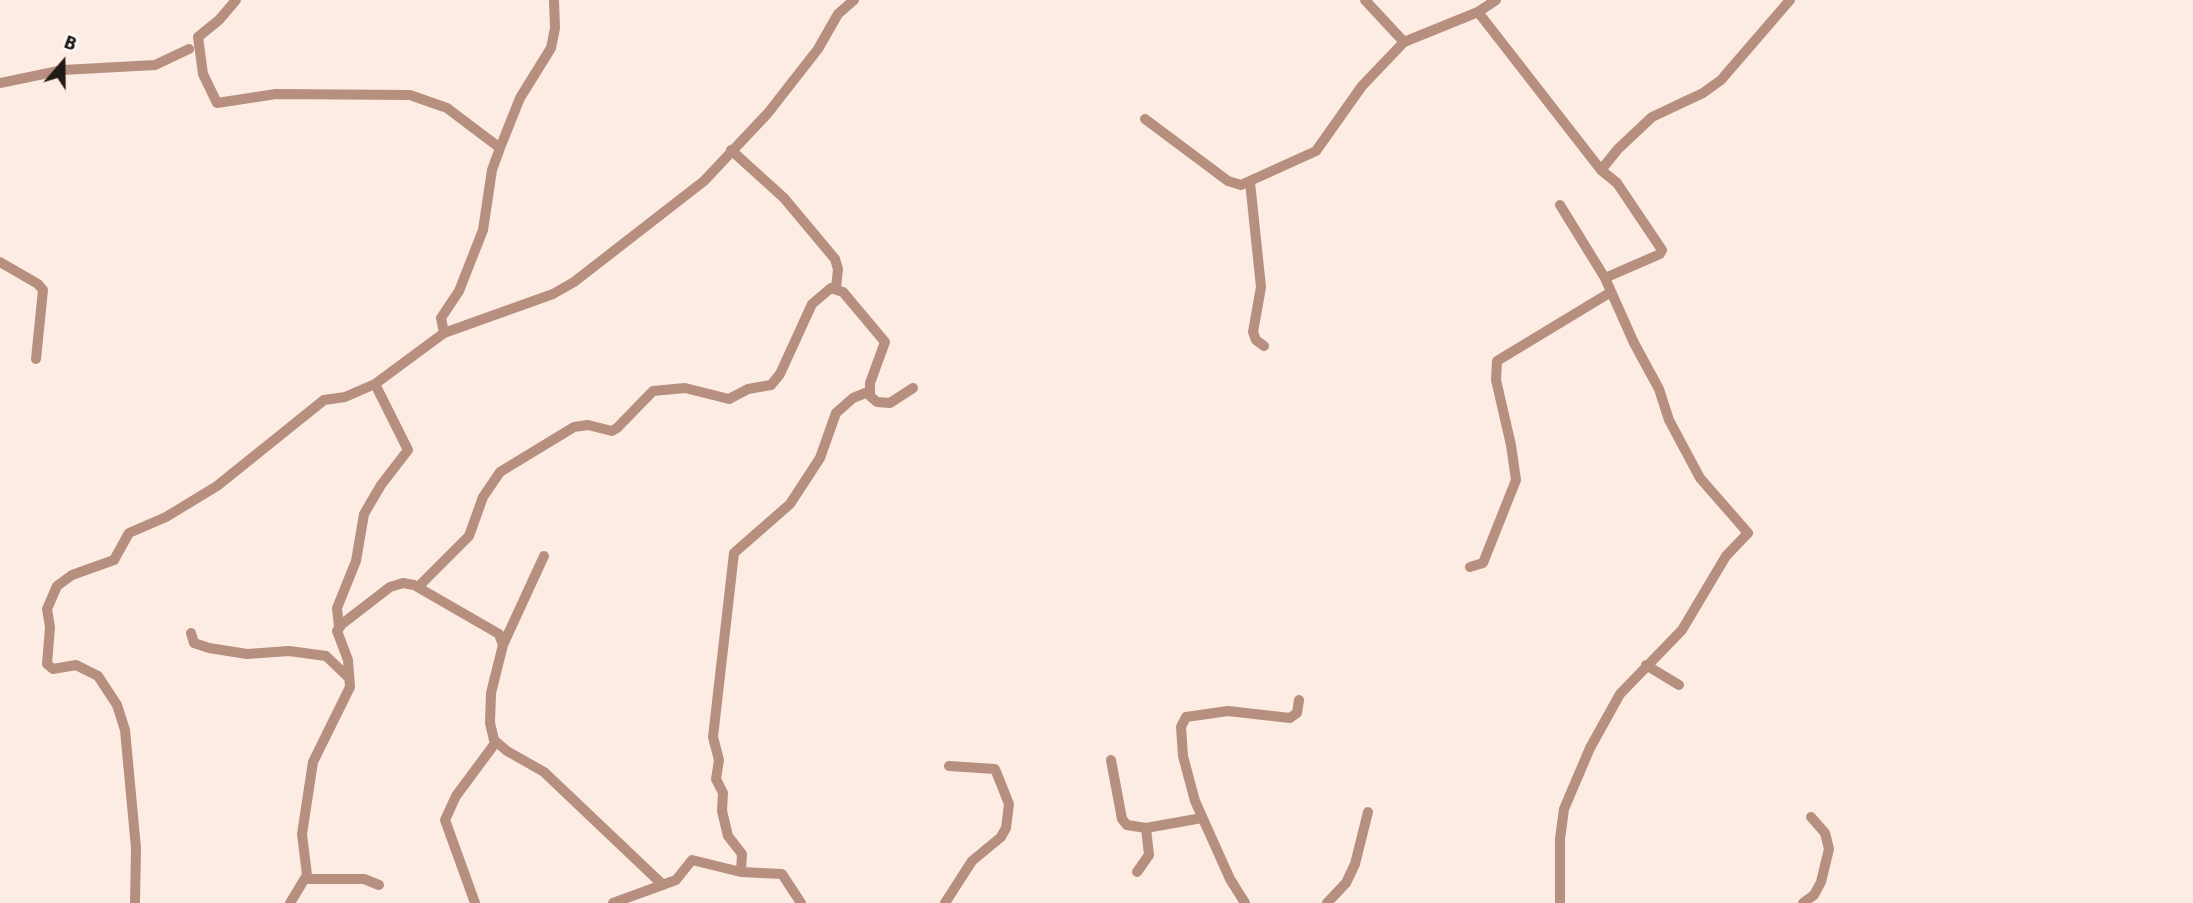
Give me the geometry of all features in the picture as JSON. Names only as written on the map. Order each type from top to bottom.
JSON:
[{"type":"street","points":[[236,0],[219,20],[198,37],[203,74],[217,103],[276,94],[410,95],[447,108],[500,148]]},
{"type":"street","points":[[444,333],[441,318],[459,291],[483,230],[492,170],[500,148],[520,98],[551,48],[555,28],[554,0]]},
{"type":"street","points":[[135,903],[136,848],[125,730],[117,705],[98,676],[76,665],[53,669],[47,664],[50,627],[47,609],[52,594],[64,579],[114,560],[129,533],[166,517],[217,486],[320,402],[345,397],[376,384],[444,333],[553,294],[574,282],[704,181],[768,113],[818,49],[838,15],[854,0]]},
{"type":"street","points":[[1365,0],[1405,41]]},
{"type":"street","points":[[1145,119],[1228,181],[1241,185],[1250,182],[1316,151],[1362,86],[1405,41],[1478,12],[1496,0]]},
{"type":"street","points":[[1601,170],[1632,134],[1652,117],[1703,93],[1721,80],[1790,0]]},
{"type":"street","points":[[1478,12],[1601,170],[1617,183],[1662,250],[1660,254],[1605,278]]},
{"type":"street","points":[[0,83],[63,69],[155,65],[189,49]]},
{"type":"street","points":[[731,150],[784,198],[832,255],[838,269],[836,288]]},
{"type":"street","points":[[1250,182],[1261,287],[1253,332],[1256,340],[1264,346]]},
{"type":"street","points":[[1560,205],[1605,278],[1700,478],[1748,533],[1726,556],[1682,630],[1646,665],[1612,706],[1590,748],[1564,809],[1560,839],[1560,903]]},
{"type":"street","points":[[0,262],[43,290],[36,359]]},
{"type":"street","points":[[418,587],[469,536],[483,497],[500,472],[574,427],[588,425],[612,430],[617,428],[653,391],[685,388],[729,399],[748,389],[771,385],[780,374],[812,304],[826,290],[836,288],[843,292],[885,342],[868,393]]},
{"type":"street","points":[[1470,567],[1483,563],[1516,480],[1496,380],[1497,362],[1611,292]]},
{"type":"street","points":[[340,627],[337,608],[356,561],[364,514],[381,485],[408,450],[376,384]]},
{"type":"street","points":[[868,393],[877,402],[890,403],[914,388]]},
{"type":"street","points":[[741,873],[742,854],[728,836],[722,811],[723,793],[716,779],[719,760],[713,737],[734,553],[790,504],[820,458],[836,413],[853,398],[868,393]]},
{"type":"street","points":[[544,556],[503,645],[491,693],[490,728],[496,742],[544,772],[663,885]]},
{"type":"street","points":[[290,903],[308,869],[302,834],[310,774],[316,754],[349,687],[348,660],[336,635],[340,627],[390,587],[408,583],[495,631],[503,645]]},
{"type":"street","points":[[191,633],[194,643],[209,648],[247,654],[289,651],[326,656],[349,678]]},
{"type":"street","points":[[1646,665],[1679,685]]},
{"type":"street","points":[[1245,903],[1230,879],[1202,818],[1183,756],[1181,727],[1183,720],[1193,715],[1228,711],[1290,718],[1297,713],[1299,700]]},
{"type":"street","points":[[475,903],[445,820],[456,796],[496,742]]},
{"type":"street","points":[[1111,760],[1122,819],[1135,828],[1202,818]]},
{"type":"street","points":[[945,903],[972,861],[1001,837],[1006,828],[1009,804],[995,769],[949,766]]},
{"type":"street","points":[[1327,903],[1346,883],[1355,864],[1367,812]]},
{"type":"street","points":[[1803,903],[1814,895],[1821,882],[1829,849],[1825,833],[1811,817]]},
{"type":"street","points":[[1138,872],[1149,855],[1146,828]]},
{"type":"street","points":[[613,903],[676,880],[692,860],[741,873],[782,874],[802,903]]},
{"type":"street","points":[[305,879],[364,879],[379,885]]}]
